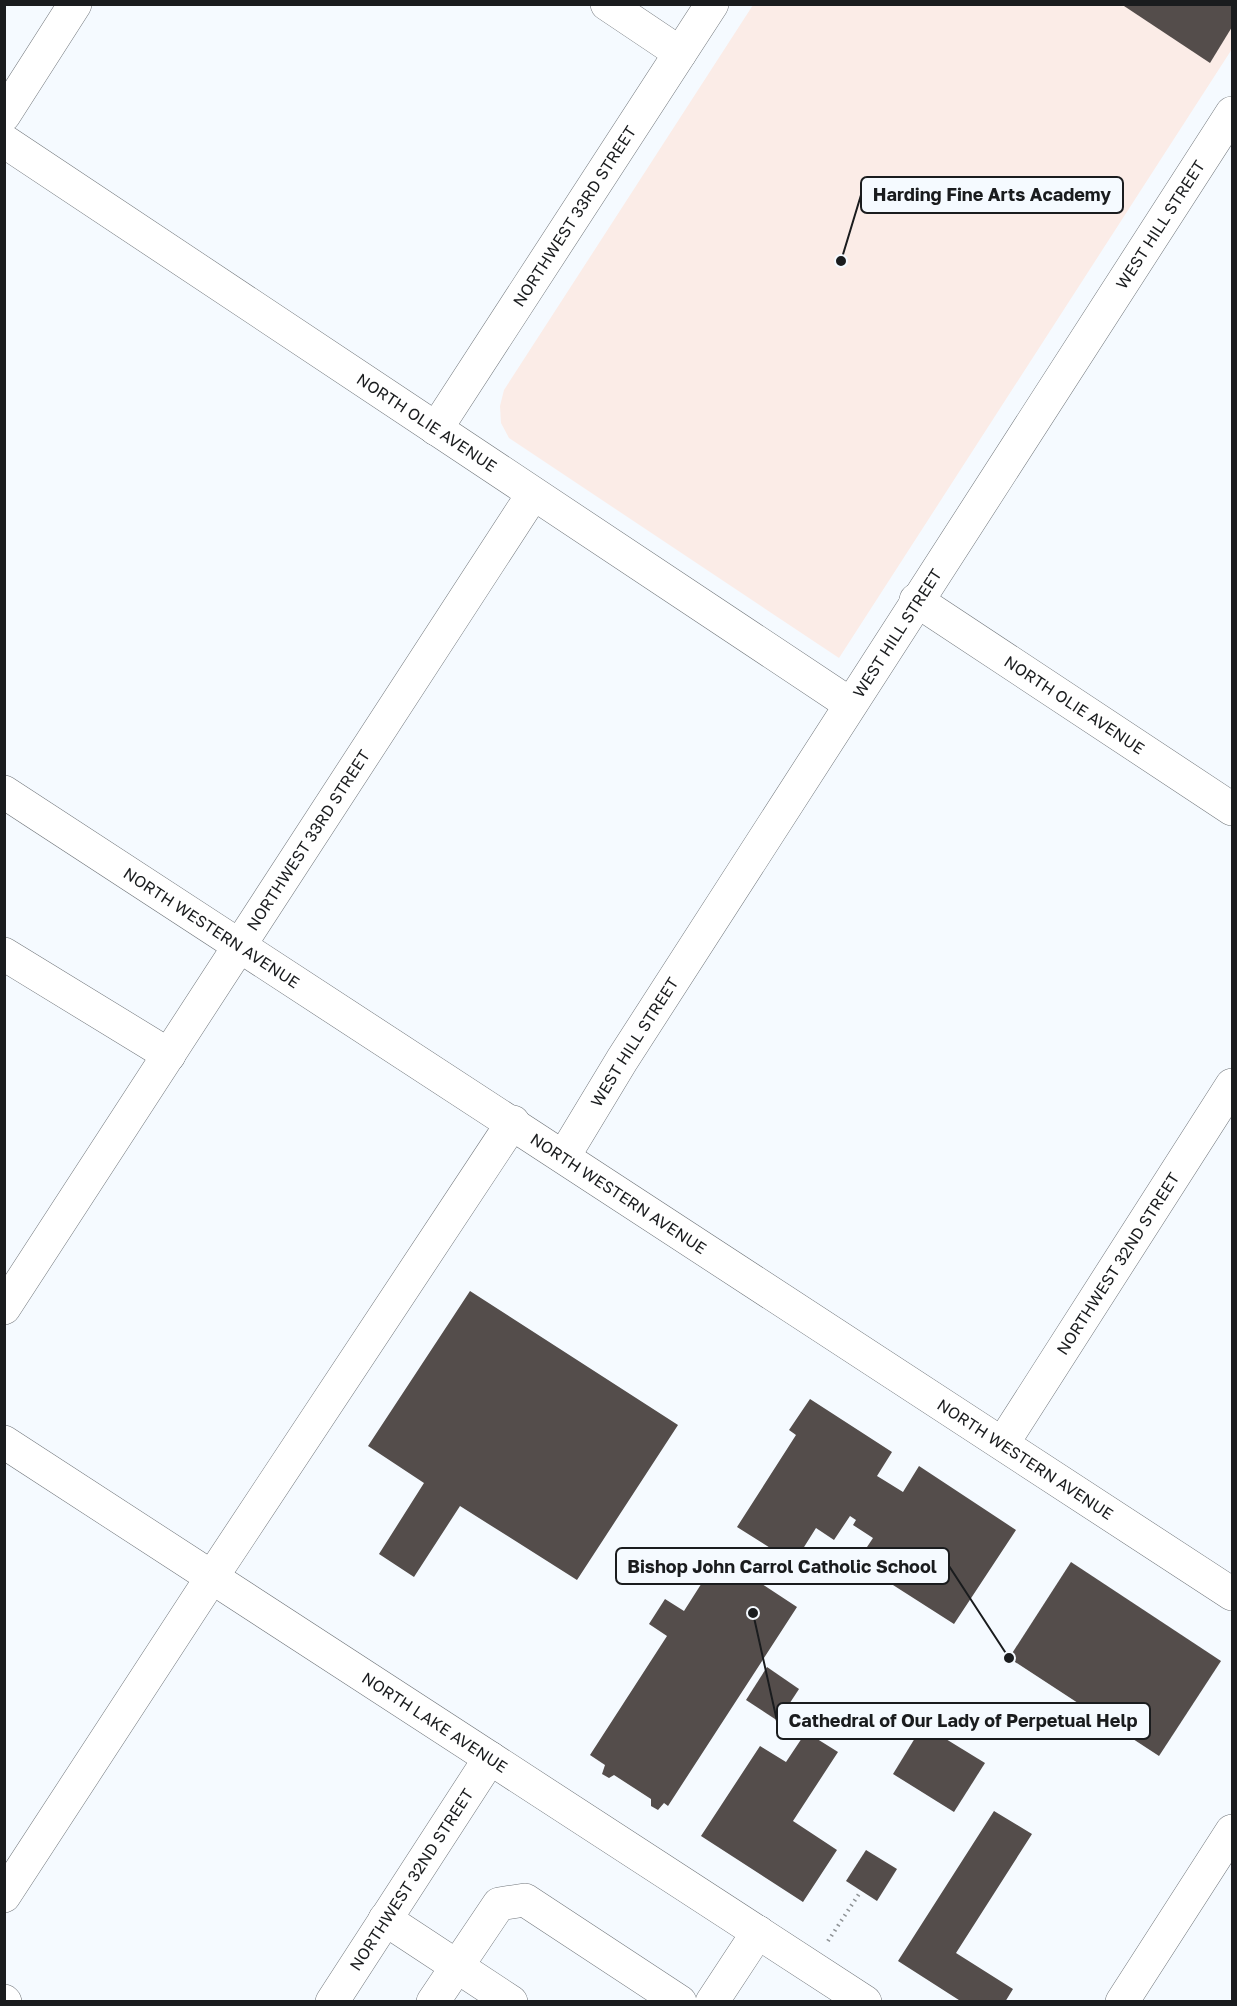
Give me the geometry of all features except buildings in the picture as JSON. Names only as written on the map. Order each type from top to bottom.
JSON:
[{"type":"street","points":[[4,115],[75,4]]},
{"type":"street","points":[[607,4],[680,53]]},
{"type":"street","name":"NORTHWEST 33RD STREET","points":[[436,429],[712,4]]},
{"type":"street","name":"WEST HILL STREET","points":[[564,1156],[622,1059],[916,600],[1233,113]]},
{"type":"street","name":"NORTH OLIE AVENUE","points":[[4,141],[850,704]]},
{"type":"street","name":"NORTHWEST 33RD STREET","points":[[4,1308],[533,494]]},
{"type":"street","name":"NORTH OLIE AVENUE","points":[[916,600],[1233,809]]},
{"type":"street","name":"NORTH WESTERN AVENUE","points":[[4,792],[513,1122],[1233,1594]]},
{"type":"street","points":[[4,954],[169,1055]]},
{"type":"street","name":"NORTHWEST 32ND STREET","points":[[1003,1443],[1233,1085]]},
{"type":"street","points":[[4,1896],[513,1122]]},
{"type":"street","name":"NORTH LAKE AVENUE","points":[[4,1443],[865,2001]]},
{"type":"street","name":"NORTHWEST 32ND STREET","points":[[332,2001],[490,1758]]},
{"type":"street","points":[[1122,2001],[1233,1831]]},
{"type":"street","points":[[433,2001],[499,1904],[525,1900],[680,2001]]},
{"type":"street","points":[[385,1919],[511,2001]]},
{"type":"street","points":[[712,2001],[759,1932]]},
{"type":"path","points":[[811,1966],[861,1891]]},
{"type":"shaded area","points":[[753,5],[1232,5],[1232,49],[839,658],[509,438],[501,423],[500,406],[504,390]]},
{"type":"place","name":"Harding Fine Arts Academy","points":[[841,261]]},
{"type":"place","name":"Cathedral of Our Lady of Perpetual Help","points":[[753,1613]]},
{"type":"place","name":"Bishop John Carrol Catholic School","points":[[1009,1658]]}]
